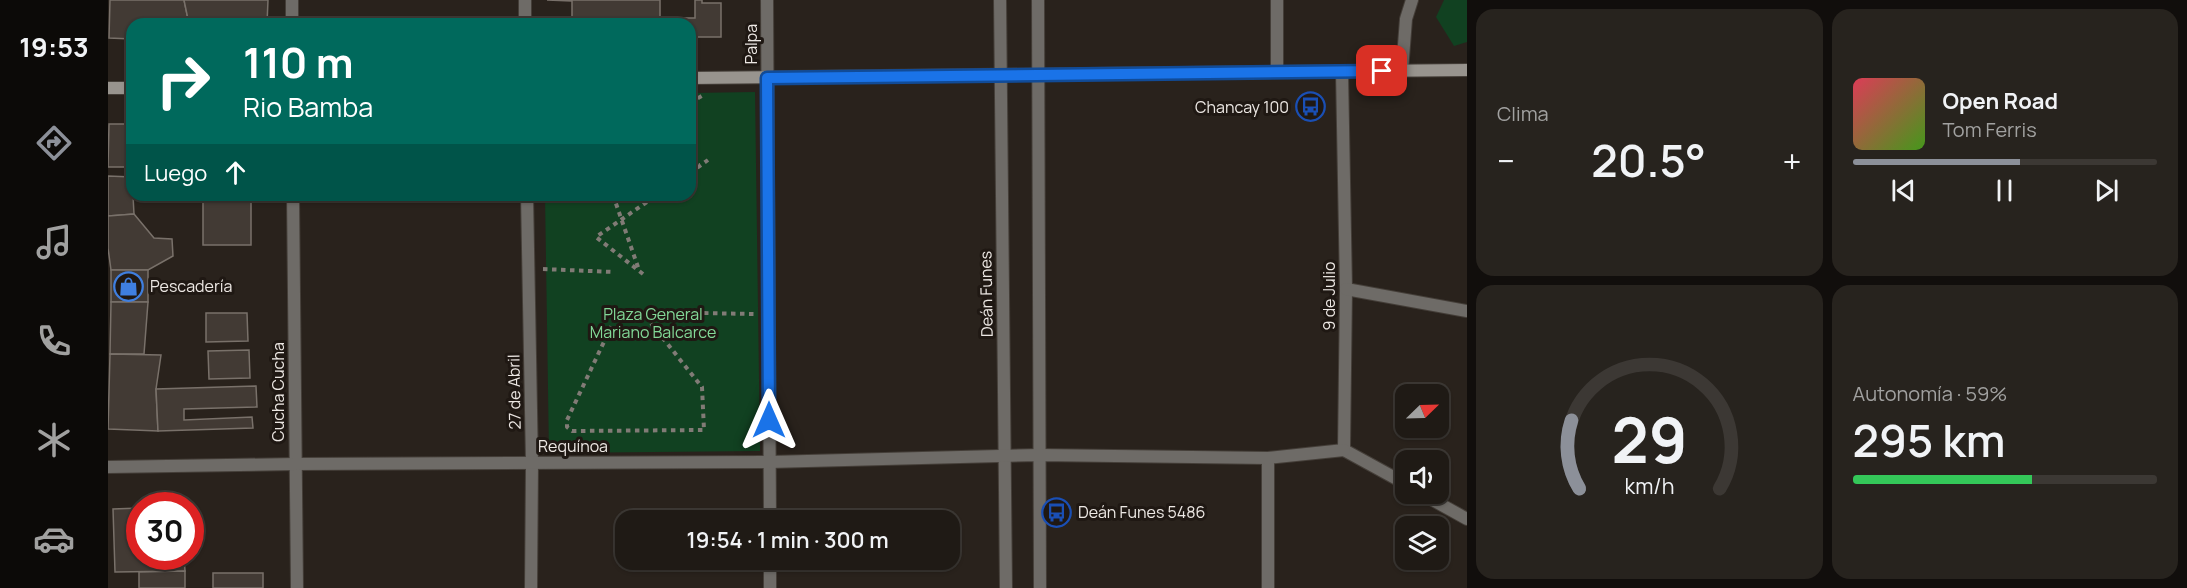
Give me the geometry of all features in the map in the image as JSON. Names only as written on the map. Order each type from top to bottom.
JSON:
[{"type":"main road","points":[[696,78],[1467,70]]},
{"type":"main road","points":[[108,88],[126,88]]},
{"type":"street","points":[[292,0],[292,18]]},
{"type":"street","points":[[525,0],[525,18]]},
{"type":"street","name":"Palpa","points":[[767,0],[770,510]]},
{"type":"street","name":"Deán Funes","points":[[1000,0],[1006,588]]},
{"type":"street","points":[[1038,0],[1040,588]]},
{"type":"street","points":[[1277,0],[1277,72]]},
{"type":"street","points":[[1402,70],[1406,19],[1412,0]]},
{"type":"street","name":"9 de Julio","points":[[1342,72],[1346,289],[1344,450]]},
{"type":"street","name":"Cucha Cucha","points":[[293,201],[297,588]]},
{"type":"street","name":"27 de Abril","points":[[526,201],[532,463],[531,588]]},
{"type":"street","points":[[1346,289],[1467,311]]},
{"type":"street","points":[[1344,450],[1395,478]]},
{"type":"street","name":"Requínoa","points":[[108,468],[296,464],[770,462],[1039,455],[1268,458],[1344,450]]},
{"type":"street","points":[[1268,458],[1268,588]]},
{"type":"street","points":[[1440,504],[1467,519]]},
{"type":"street","points":[[770,570],[770,588]]},
{"type":"path","points":[[696,168],[708,160]]},
{"type":"path","points":[[696,165],[701,165]]},
{"type":"path","points":[[615,201],[621,220],[641,272],[596,237],[621,220],[648,201]]},
{"type":"path","points":[[528,268],[614,273]]},
{"type":"path","points":[[619,310],[567,420],[567,427],[572,431],[704,430],[702,387],[641,311]]},
{"type":"path","points":[[650,312],[769,315]]},
{"type":"green space","points":[[1444,0],[1467,0],[1467,42],[1454,46],[1436,17]]},
{"type":"green space","name":"Plaza General Mariano Balcarce","points":[[755,92],[760,451],[549,453],[545,201],[696,201],[696,93]]},
{"type":"building","points":[[110,0],[184,0],[188,18],[126,18],[126,39],[109,38]]},
{"type":"building","points":[[184,0],[268,0],[267,18],[188,18]]},
{"type":"building","points":[[547,0],[660,0],[660,18],[572,18],[572,1]]},
{"type":"building","points":[[695,0],[702,0],[702,3],[721,3],[721,37],[697,37],[697,43]]},
{"type":"building","points":[[109,124],[126,124],[126,167],[108,167]]},
{"type":"building","points":[[108,176],[126,177],[126,201],[133,201],[134,214],[108,216]]},
{"type":"building","points":[[203,201],[251,201],[251,245],[203,245]]},
{"type":"building","points":[[134,214],[154,238],[172,239],[173,256],[148,270],[111,270],[108,216]]},
{"type":"building","name":"Pescadería","points":[[111,270],[148,270],[148,302],[111,302]]},
{"type":"building","points":[[111,302],[148,302],[144,354],[110,354]]},
{"type":"building","points":[[206,313],[247,313],[248,341],[206,342]]},
{"type":"building","points":[[249,350],[250,378],[209,379],[208,351]]},
{"type":"building","points":[[110,354],[161,355],[156,389],[158,431],[108,429]]},
{"type":"building","points":[[256,386],[257,407],[184,409],[184,420],[252,417],[253,428],[158,431],[156,389]]},
{"type":"building","points":[[113,509],[126,509],[126,570],[185,571],[115,572]]},
{"type":"building","points":[[185,571],[185,588],[139,588],[139,572]]},
{"type":"building","points":[[213,573],[263,573],[263,588],[213,588]]},
{"type":"place","name":"Chancay 100","points":[[1310,107]]},
{"type":"place","name":"Pescadería","points":[[129,286]]},
{"type":"place","name":"Deán Funes 5486","points":[[1057,512]]},
{"type":"route","points":[[769,420],[767,78],[1382,71]]}]
